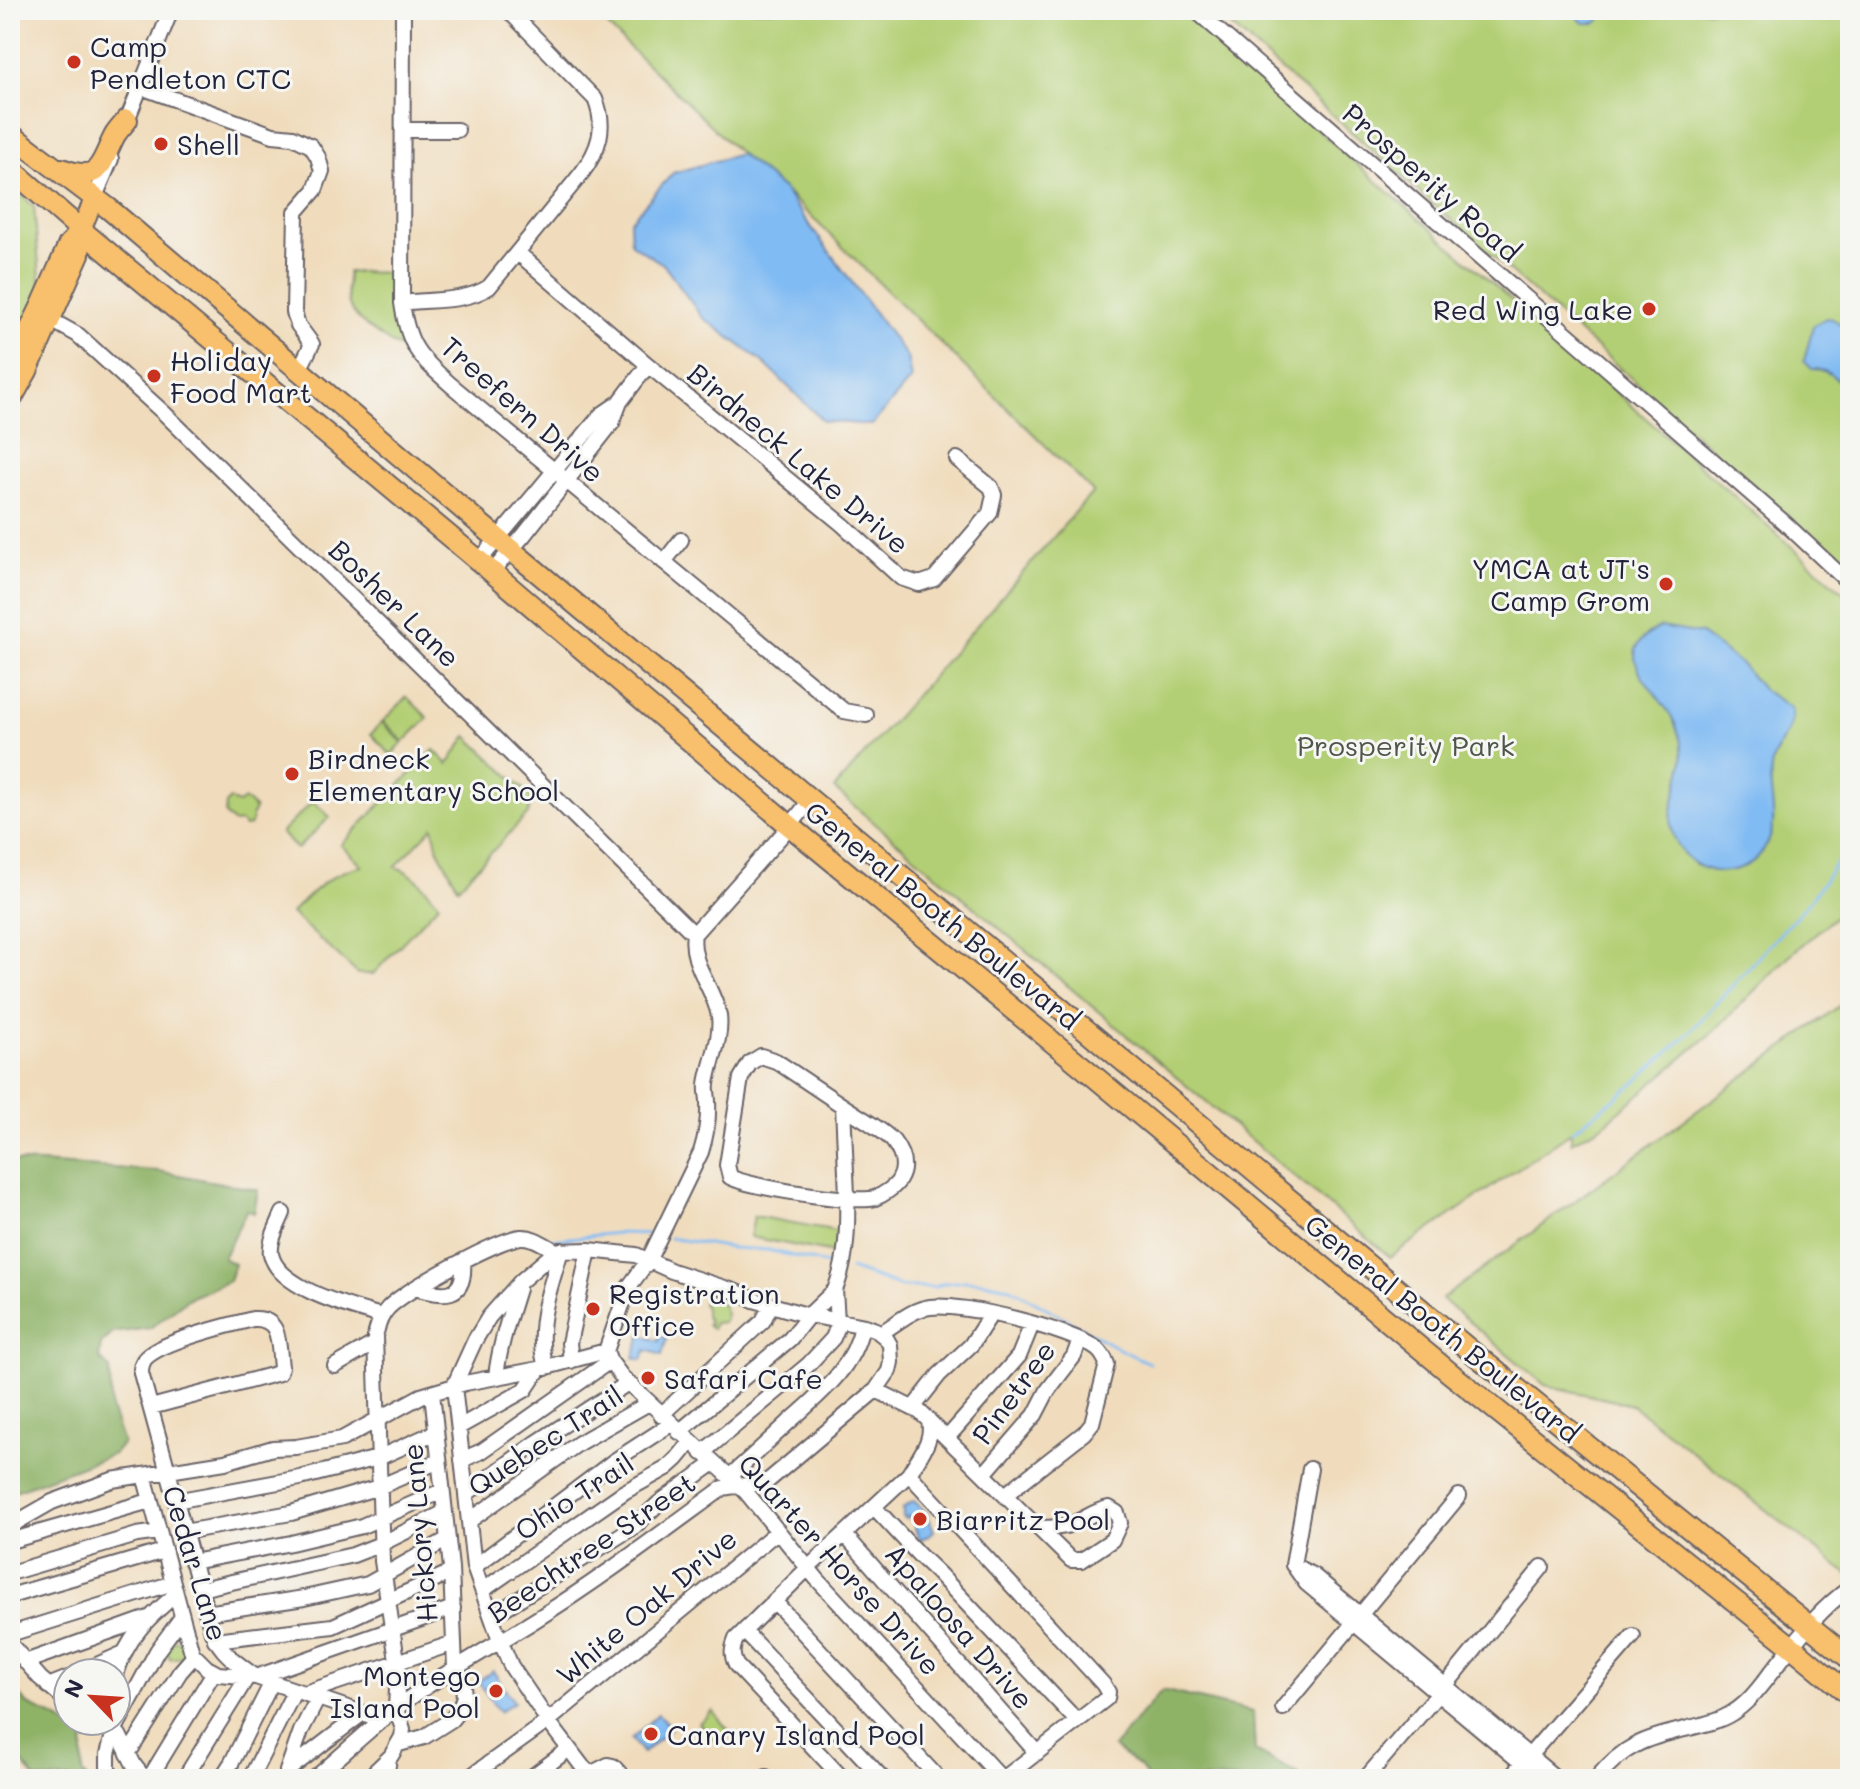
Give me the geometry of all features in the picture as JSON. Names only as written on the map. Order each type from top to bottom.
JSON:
[{"type":"highway","points":[[52,165],[81,174],[98,169],[117,132],[127,120]]},
{"type":"highway","name":"General Booth Boulevard","points":[[10,134],[95,197],[504,544],[1472,1352],[1850,1659]]},
{"type":"highway","name":"General Booth Boulevard","points":[[10,168],[790,826],[1450,1373],[1850,1695]]},
{"type":"main road","points":[[10,369],[68,244],[81,230],[95,197]]},
{"type":"main road","points":[[10,403],[28,371],[80,254],[81,230]]},
{"type":"street","points":[[95,197],[171,10]]},
{"type":"street","name":"Treefern Drive","points":[[403,10],[402,303],[414,347],[431,368],[844,711],[866,715]]},
{"type":"street","points":[[402,303],[467,298],[489,287],[592,160],[599,143],[602,124],[595,99],[508,10]]},
{"type":"street","name":"Prosperity Road","points":[[1195,10],[1787,525],[1850,584]]},
{"type":"street","points":[[141,87],[273,135],[293,137],[311,146],[318,157],[322,171],[315,190],[296,212],[294,312],[298,325],[312,344],[299,370]]},
{"type":"street","points":[[403,130],[457,130]]},
{"type":"street","name":"Birdneck Lake Drive","points":[[518,253],[648,365],[842,524],[901,578],[919,584],[934,579],[990,513],[994,495],[991,487],[957,459]]},
{"type":"street","name":"Bosher Lane","points":[[51,320],[78,335],[165,414],[694,934]]},
{"type":"street","points":[[486,567],[560,476],[612,423],[620,402],[648,365]]},
{"type":"street","points":[[664,562],[681,540]]},
{"type":"street","points":[[462,1460],[482,1451],[608,1356],[611,1334],[628,1288],[648,1261],[706,1137],[706,1088],[720,1027],[715,1004],[694,953],[694,934],[811,799]]},
{"type":"street","points":[[761,1056],[776,1061],[843,1106],[891,1139],[902,1156],[904,1172],[896,1185],[875,1198],[847,1200],[746,1183],[730,1177],[727,1165],[741,1078],[750,1063],[761,1056]]},
{"type":"street","points":[[474,1567],[614,1461],[676,1428],[790,1339],[835,1290],[846,1239],[843,1106]]},
{"type":"street","points":[[283,1213],[271,1244],[272,1257],[280,1269],[293,1282],[320,1296],[381,1316]]},
{"type":"street","points":[[367,1779],[389,1758],[399,1744],[403,1729],[396,1709],[398,1662],[381,1544],[375,1336],[381,1316],[388,1308],[415,1288],[499,1243],[522,1237],[534,1239],[558,1251],[589,1250],[636,1255],[754,1300],[881,1333],[919,1309],[944,1306],[991,1314],[1069,1334],[1097,1349],[1107,1364],[1092,1423],[1084,1433],[1005,1495]]},
{"type":"street","points":[[571,1361],[569,1343],[589,1250]]},
{"type":"street","points":[[558,1251],[521,1281],[489,1317],[454,1386],[474,1567],[511,1666],[548,1721],[593,1776],[608,1765],[613,1766],[625,1779]]},
{"type":"street","points":[[459,1427],[525,1390],[543,1369],[542,1328],[558,1251]]},
{"type":"street","points":[[415,1288],[438,1295],[449,1294],[461,1283],[463,1262]]},
{"type":"street","points":[[496,1377],[506,1326],[521,1281]]},
{"type":"street","points":[[492,1616],[635,1526],[808,1365],[833,1338],[838,1321],[835,1290]]},
{"type":"street","points":[[676,1428],[763,1321],[771,1305]]},
{"type":"street","points":[[913,1408],[939,1375],[971,1345],[991,1314]]},
{"type":"street","points":[[151,1407],[279,1373],[276,1328],[263,1318],[253,1319],[187,1338],[146,1357],[141,1373],[215,1640],[230,1659],[252,1676]]},
{"type":"street","points":[[947,1438],[1019,1356],[1032,1324]]},
{"type":"street","points":[[734,1481],[838,1375],[855,1350],[862,1326]]},
{"type":"street","name":"Beechtree Street","points":[[314,1779],[396,1709],[587,1585],[723,1488],[734,1481],[755,1486],[769,1480],[876,1390],[889,1371],[891,1362],[890,1345],[881,1333]]},
{"type":"street","name":"Pinetree","points":[[984,1474],[1035,1415],[1048,1390],[1074,1356],[1078,1339]]},
{"type":"street","points":[[335,1366],[375,1343]]},
{"type":"street","points":[[10,1529],[52,1502],[112,1480],[225,1462],[273,1448],[342,1439],[421,1396],[496,1377],[608,1356]]},
{"type":"street","name":"Quarter Horse Drive","points":[[608,1356],[628,1383],[746,1492],[808,1568],[1003,1779]]},
{"type":"street","points":[[466,1494],[536,1443],[628,1383]]},
{"type":"street","points":[[876,1390],[928,1419],[1071,1560],[1082,1560],[1112,1540],[1120,1523],[1117,1513],[1109,1508],[1059,1528],[1039,1528]]},
{"type":"street","name":"Hickory Lane","points":[[399,1744],[424,1737],[451,1720],[460,1709],[464,1696],[455,1668],[451,1572],[432,1393]]},
{"type":"street","name":"Quebec Trail","points":[[469,1521],[579,1443],[649,1403]]},
{"type":"street","points":[[843,1779],[736,1665],[732,1650],[736,1639],[774,1601],[909,1474],[929,1436],[931,1427],[928,1419]]},
{"type":"street","name":"Ohio Trail","points":[[483,1590],[624,1492],[667,1468],[677,1459],[676,1428]]},
{"type":"street","points":[[175,1501],[300,1478],[378,1458],[436,1432]]},
{"type":"street","points":[[184,1532],[291,1513],[379,1487],[439,1461]]},
{"type":"street","points":[[1310,1469],[1293,1565],[1314,1576],[1357,1619],[1526,1760],[1557,1779]]},
{"type":"street","points":[[909,1474],[1108,1692],[1107,1698],[1003,1779]]},
{"type":"street","name":"Cedar Lane","points":[[144,1475],[194,1656],[218,1674],[252,1676],[383,1720]]},
{"type":"street","points":[[192,1562],[362,1526],[442,1491]]},
{"type":"street","points":[[1283,1708],[1459,1496]]},
{"type":"street","points":[[10,1541],[150,1501]]},
{"type":"street","points":[[874,1507],[1077,1721]]},
{"type":"street","points":[[200,1589],[353,1555],[445,1512]]},
{"type":"street","name":"White Oak Drive","points":[[478,1776],[778,1531]]},
{"type":"street","points":[[10,1573],[137,1535],[159,1532]]},
{"type":"street","name":"Apaloosa Drive","points":[[844,1534],[1037,1753]]},
{"type":"street","points":[[206,1613],[337,1592],[368,1584],[448,1539]]},
{"type":"street","points":[[10,1596],[164,1551]]},
{"type":"street","points":[[1365,1779],[1542,1567]]},
{"type":"street","points":[[215,1640],[333,1626],[451,1572]]},
{"type":"street","points":[[1596,1779],[1625,1750],[1649,1738],[1729,1715],[1756,1693],[1792,1647],[1850,1588]]},
{"type":"street","points":[[123,1657],[132,1638],[174,1589]]},
{"type":"street","points":[[10,1634],[174,1589]]},
{"type":"street","points":[[774,1601],[939,1779]]},
{"type":"street","points":[[184,1779],[252,1676],[453,1608]]},
{"type":"street","points":[[132,1685],[182,1617]]},
{"type":"street","points":[[25,1662],[148,1618]]},
{"type":"street","points":[[744,1631],[883,1779]]},
{"type":"street","points":[[1509,1779],[1633,1636]]},
{"type":"street","points":[[250,1779],[306,1694],[454,1643]]},
{"type":"street","points":[[10,1644],[52,1689]]},
{"type":"street","points":[[115,1657],[124,1653]]},
{"type":"street","points":[[128,1754],[180,1672],[194,1656]]},
{"type":"street","points":[[120,1737],[128,1754],[147,1779],[214,1672]]},
{"type":"street","points":[[221,1779],[272,1682]]},
{"type":"street","points":[[48,1686],[52,1684]]},
{"type":"street","points":[[286,1775],[301,1731],[306,1694]]},
{"type":"street","points":[[286,1775],[363,1713]]},
{"type":"street","points":[[105,1737],[111,1779]]},
{"type":"street","points":[[529,1779],[569,1749]]},
{"type":"street","points":[[386,1779],[389,1758]]},
{"type":"street","points":[[1526,1760],[1541,1779]]},
{"type":"green space","name":"Prosperity Park","points":[[591,10],[1182,10],[1850,598],[1850,904],[1789,956],[1712,1033],[1602,1126],[1571,1142],[1571,1132],[1390,1257],[834,789],[1093,492],[783,189],[740,154]]},
{"type":"green space","points":[[1213,10],[1850,10],[1850,571]]},
{"type":"green space","points":[[10,186],[34,206],[41,290],[10,351]]},
{"type":"green space","points":[[348,272],[397,273],[397,316],[402,335],[413,355],[376,334],[353,312],[348,297]]},
{"type":"green space","points":[[407,697],[428,718],[404,742],[383,721]]},
{"type":"green space","points":[[382,722],[403,743],[391,755],[371,734]]},
{"type":"green space","points":[[467,736],[532,797],[528,814],[458,887],[438,850],[433,827],[395,867],[414,877],[439,904],[373,974],[358,974],[291,913],[332,877],[362,866],[341,845],[434,750],[448,764]]},
{"type":"green space","points":[[230,799],[238,804],[244,800],[249,802],[255,809],[249,826],[234,823],[225,815]]},
{"type":"green space","points":[[313,801],[330,817],[297,849],[281,833]]},
{"type":"green space","points":[[1850,998],[1850,1576],[1632,1405],[1545,1385],[1442,1299]]},
{"type":"green space","points":[[10,1161],[158,1171],[258,1190],[254,1213],[247,1210],[223,1258],[234,1264],[229,1281],[189,1298],[150,1328],[113,1333],[101,1344],[99,1358],[110,1369],[111,1409],[123,1443],[114,1454],[10,1493]]},
{"type":"green space","points":[[754,1216],[838,1231],[834,1253],[750,1237]]},
{"type":"green space","points":[[708,1296],[720,1300],[726,1313],[724,1322],[714,1323],[712,1329],[707,1324],[703,1305]]},
{"type":"green space","points":[[173,1641],[185,1643],[186,1656],[170,1659],[168,1648]]},
{"type":"green space","points":[[10,1684],[27,1704],[52,1716],[52,1737],[84,1737],[82,1773],[87,1779],[36,1779],[10,1749]]},
{"type":"green space","points":[[1162,1690],[1253,1712],[1255,1751],[1298,1774],[1300,1779],[1148,1779],[1142,1769],[1113,1747]]},
{"type":"green space","points":[[712,1711],[731,1733],[718,1745],[699,1723]]},
{"type":"water","points":[[1573,10],[1602,10],[1601,18],[1597,23],[1584,23]]},
{"type":"water","points":[[740,154],[783,189],[907,357],[911,379],[872,425],[823,421],[764,363],[702,317],[663,264],[631,244],[630,221],[673,173]]},
{"type":"water","points":[[1826,318],[1845,327],[1850,326],[1850,400],[1836,378],[1825,371],[1812,369],[1804,361],[1813,326]]},
{"type":"water","points":[[1661,627],[1701,634],[1741,664],[1762,689],[1791,708],[1789,729],[1774,756],[1771,771],[1773,824],[1768,843],[1758,857],[1729,871],[1713,871],[1697,865],[1684,854],[1674,837],[1671,819],[1681,774],[1681,744],[1668,711],[1636,661],[1636,649],[1644,638]]},
{"type":"water","points":[[641,1335],[659,1341],[659,1336],[667,1338],[662,1355],[646,1350],[642,1360],[634,1358]]},
{"type":"water","name":"Biarritz Pool","points":[[914,1501],[927,1513],[934,1531],[922,1539],[908,1516],[903,1517],[903,1508]]},
{"type":"water","name":"Montego Island Pool","points":[[493,1671],[514,1702],[499,1712],[478,1681]]},
{"type":"water","name":"Canary Island Pool","points":[[658,1714],[671,1728],[643,1753],[631,1739]]},
{"type":"waterway","points":[[1572,1131],[1629,1088],[1688,1034],[1809,902],[1850,844]]},
{"type":"waterway","points":[[551,1240],[617,1233],[649,1234]]},
{"type":"waterway","points":[[670,1238],[768,1250],[835,1266]]},
{"type":"waterway","points":[[850,1269],[902,1287],[935,1287],[965,1281],[1009,1287],[1149,1363]]},
{"type":"place","name":"Camp Pendleton CTC","points":[[74,62]]},
{"type":"place","name":"Shell","points":[[161,144]]},
{"type":"place","name":"Red Wing Lake","points":[[1649,309]]},
{"type":"place","name":"Holiday Food Mart","points":[[154,376]]},
{"type":"place","name":"YMCA at JT's Camp Grom","points":[[1666,584]]},
{"type":"place","name":"Birdneck Elementary School","points":[[292,774]]},
{"type":"place","name":"Registration Office","points":[[593,1309]]},
{"type":"place","name":"Safari Cafe","points":[[648,1378]]},
{"type":"place","name":"Biarritz Pool","points":[[920,1519]]},
{"type":"place","name":"Montego Island Pool","points":[[496,1691]]},
{"type":"place","name":"Canary Island Pool","points":[[651,1734]]}]
